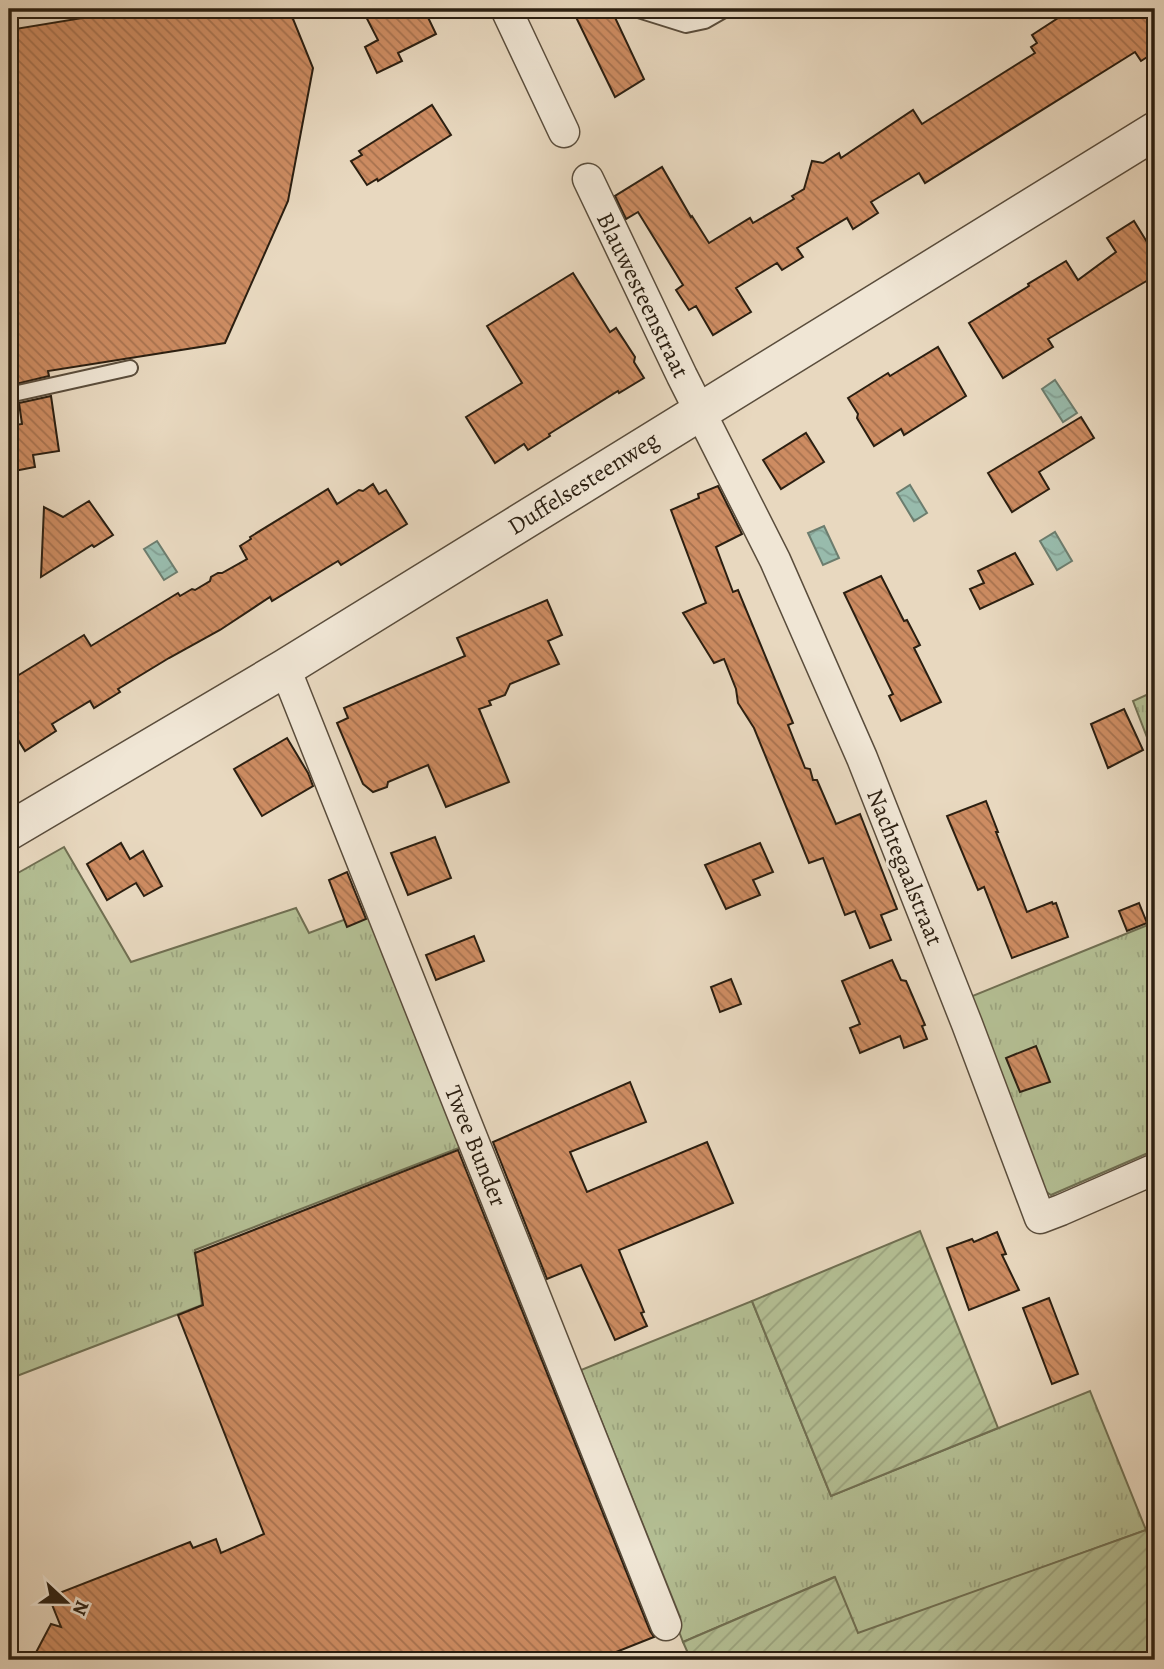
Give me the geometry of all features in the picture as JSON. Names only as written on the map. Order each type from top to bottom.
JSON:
[{"type":"street","points":[[506,9],[564,132]]},
{"type":"street","name":"Duffelsesteenweg","points":[[9,831],[285,668],[1155,131]]},
{"type":"street","name":"Blauwesteenstraat","points":[[588,179],[699,411]]},
{"type":"street","name":"Nachtegaalstraat","points":[[699,411],[775,560],[862,758],[1040,1218],[1155,1169]]},
{"type":"street","name":"Twee Bunder","points":[[285,668],[666,1625]]},
{"type":"lane","points":[[9,11],[22,9]]},
{"type":"lane","points":[[635,9],[686,25],[705,21],[726,9]]},
{"type":"lane","points":[[9,395],[130,368]]},
{"type":"green space","points":[[1155,691],[1155,758],[1133,701]]},
{"type":"green space","points":[[64,847],[131,962],[296,908],[309,933],[370,910],[464,1146],[195,1250],[202,1305],[9,1379],[9,878]]},
{"type":"green space","points":[[1155,922],[1155,1150],[1051,1195],[1045,1191],[970,997]]},
{"type":"green space","points":[[920,1231],[998,1428],[831,1496],[752,1301]]},
{"type":"green space","points":[[752,1301],[831,1496],[1090,1391],[1146,1530],[858,1634],[834,1577],[683,1642],[675,1621],[680,1617],[581,1370]]},
{"type":"green space","points":[[1146,1530],[1155,1554],[1155,1660],[691,1660],[683,1642],[835,1577],[858,1633]]},
{"type":"water","points":[[1055,380],[1077,413],[1063,422],[1042,389]]},
{"type":"water","points":[[910,485],[927,513],[914,521],[897,493]]},
{"type":"water","points":[[824,526],[839,558],[823,565],[808,533]]},
{"type":"water","points":[[1055,532],[1072,561],[1057,570],[1040,541]]},
{"type":"water","points":[[157,541],[177,572],[164,580],[144,549]]},
{"type":"building","points":[[137,9],[289,9],[313,68],[288,201],[225,343],[48,371],[49,376],[16,384],[15,376],[9,377],[9,30]]},
{"type":"building","points":[[362,9],[424,9],[436,34],[398,53],[402,61],[377,73],[365,47],[378,40]]},
{"type":"building","points":[[572,9],[611,9],[644,79],[615,97]]},
{"type":"building","points":[[1072,9],[1155,9],[1155,52],[1141,61],[1135,52],[925,183],[919,173],[871,202],[878,213],[853,229],[847,218],[797,248],[803,257],[782,270],[777,263],[736,288],[751,312],[713,335],[696,306],[689,310],[676,290],[683,285],[638,212],[626,219],[615,196],[662,167],[709,243],[750,218],[753,223],[794,199],[792,196],[804,189],[812,161],[823,163],[839,153],[841,158],[913,110],[922,124],[1035,53],[1031,47],[1037,43],[1032,35]]},
{"type":"building","points":[[432,105],[451,135],[378,181],[377,179],[367,185],[351,161],[362,155],[359,151]]},
{"type":"building","points":[[1134,221],[1155,255],[1155,276],[1048,339],[1053,347],[1003,378],[969,323],[1066,261],[1078,280],[1116,252],[1107,238]]},
{"type":"building","points":[[573,273],[610,332],[616,328],[635,357],[634,362],[644,378],[619,393],[618,391],[528,450],[524,444],[495,463],[466,417],[522,383],[487,326]]},
{"type":"building","points":[[938,347],[966,396],[904,435],[901,429],[874,446],[848,398]]},
{"type":"building","points":[[51,396],[59,451],[33,455],[35,467],[9,472],[9,426],[22,424],[19,403]]},
{"type":"building","points":[[1081,417],[1094,438],[1039,472],[1049,489],[1012,512],[988,473]]},
{"type":"building","points":[[806,433],[824,462],[781,489],[763,460]]},
{"type":"building","points":[[373,484],[379,494],[386,490],[407,524],[341,565],[338,561],[272,601],[270,597],[220,630],[118,689],[120,692],[94,708],[90,701],[52,724],[56,731],[25,751],[9,725],[9,681],[84,635],[91,646],[178,593],[180,596],[195,590],[210,581],[211,577],[247,559],[240,546],[251,539],[250,537],[328,489],[337,504]]},
{"type":"building","points":[[718,486],[742,534],[716,547],[733,592],[738,590],[793,723],[788,725],[805,768],[810,769],[813,780],[817,780],[836,824],[860,814],[897,909],[881,915],[891,940],[870,948],[855,911],[845,915],[823,858],[809,863],[754,728],[738,703],[736,689],[724,659],[714,663],[683,613],[706,603],[671,510]]},
{"type":"building","points":[[89,501],[113,535],[41,577],[44,507],[63,517]]},
{"type":"building","points":[[1015,553],[1033,584],[980,609],[970,589],[984,583],[978,571]]},
{"type":"building","points":[[881,576],[904,621],[907,620],[920,645],[914,648],[941,702],[901,721],[889,696],[893,694],[844,593]]},
{"type":"building","points":[[547,600],[562,635],[548,641],[559,664],[510,684],[505,695],[489,701],[491,705],[479,709],[509,782],[446,807],[428,765],[388,782],[387,787],[373,792],[363,784],[337,723],[348,718],[344,708],[465,656],[457,638]]},
{"type":"building","points":[[1124,709],[1143,750],[1108,768],[1091,724]]},
{"type":"building","points":[[287,738],[313,786],[262,816],[234,769]]},
{"type":"building","points":[[986,801],[1027,912],[1052,902],[1056,903],[1068,937],[1012,958],[984,887],[978,890],[947,816]]},
{"type":"building","points":[[435,837],[451,878],[408,895],[391,853]]},
{"type":"building","points":[[121,843],[130,859],[143,851],[162,886],[144,896],[136,883],[107,900],[87,864]]},
{"type":"building","points":[[760,843],[773,872],[753,880],[760,895],[726,909],[705,865]]},
{"type":"building","points":[[347,872],[366,919],[347,927],[329,880]]},
{"type":"building","points":[[1139,903],[1147,923],[1127,931],[1119,911]]},
{"type":"building","points":[[474,936],[484,961],[436,980],[426,955]]},
{"type":"building","points":[[892,960],[901,980],[906,981],[925,1025],[922,1026],[927,1039],[904,1048],[900,1036],[860,1053],[850,1028],[860,1024],[842,981]]},
{"type":"building","points":[[731,979],[741,1004],[720,1012],[711,987]]},
{"type":"building","points":[[1036,1046],[1050,1082],[1020,1092],[1006,1058]]},
{"type":"building","points":[[630,1082],[646,1122],[570,1152],[587,1192],[707,1142],[733,1203],[619,1250],[647,1326],[615,1340],[581,1265],[547,1279],[493,1142]]},
{"type":"building","points":[[458,1150],[654,1637],[596,1660],[32,1660],[51,1624],[61,1627],[49,1597],[190,1542],[193,1548],[216,1539],[221,1553],[264,1534],[178,1315],[203,1305],[195,1253]]},
{"type":"building","points":[[997,1232],[1006,1254],[1002,1255],[1019,1290],[969,1310],[947,1248],[972,1239],[974,1242]]},
{"type":"building","points":[[1049,1298],[1078,1374],[1052,1384],[1023,1308]]}]
